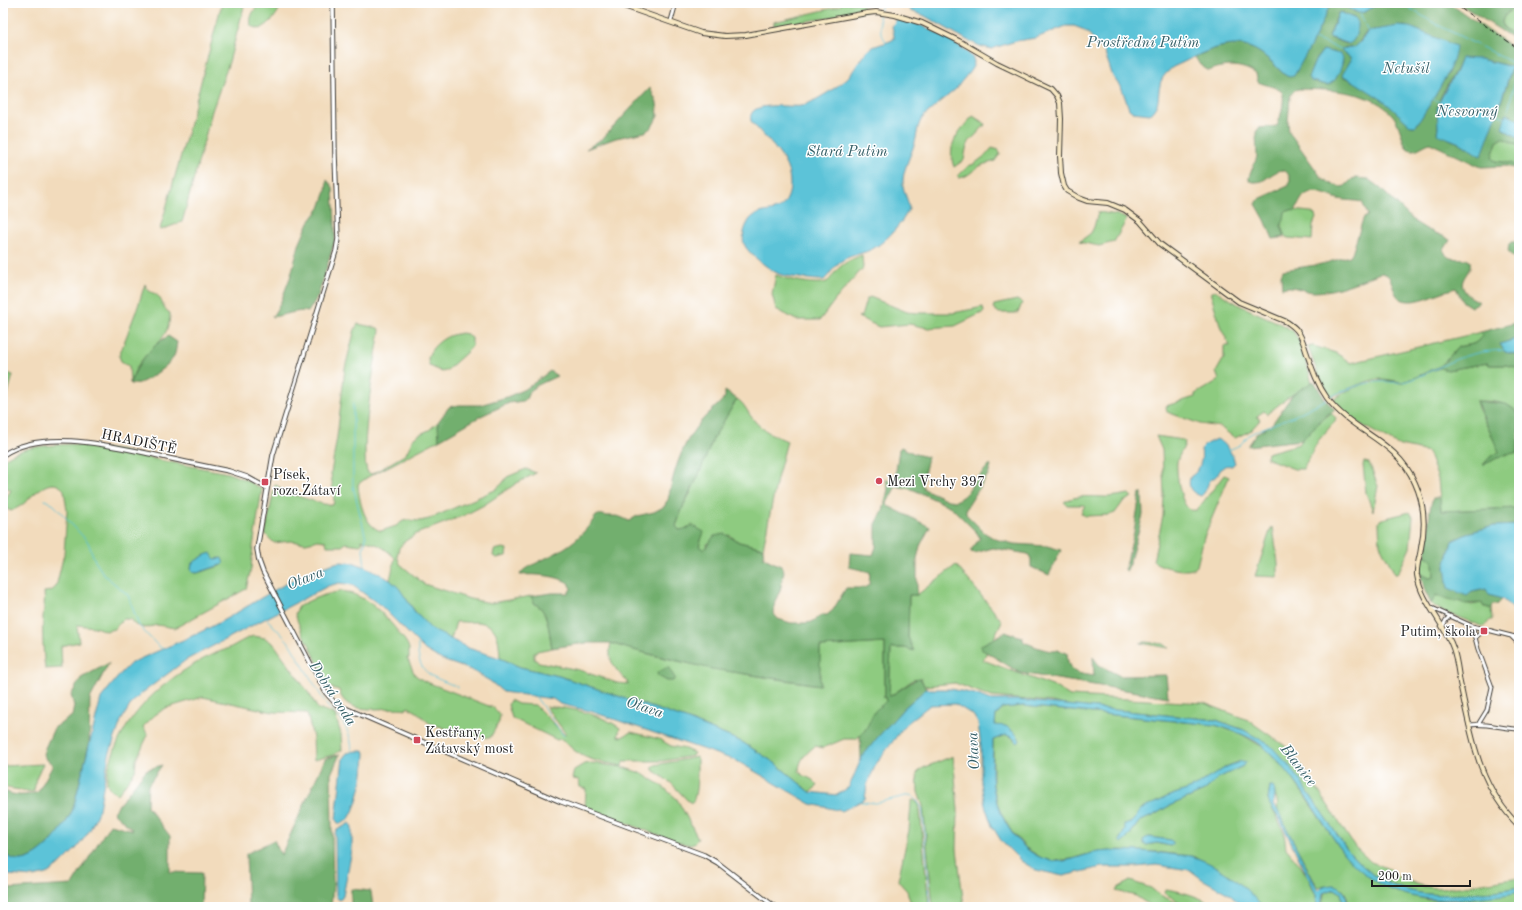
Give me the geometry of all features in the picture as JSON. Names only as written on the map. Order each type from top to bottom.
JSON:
[{"type":"main road","points":[[615,3],[695,31],[708,34],[736,36],[867,13],[876,12],[896,15],[922,23],[943,32],[997,63],[1051,89],[1057,96],[1060,103],[1061,173],[1064,186],[1067,191],[1079,198],[1112,205],[1132,214],[1160,244],[1239,302],[1287,322],[1293,326],[1301,337],[1315,377],[1328,399],[1346,418],[1383,443],[1403,462],[1415,483],[1425,517],[1423,539],[1417,566],[1417,574],[1422,592],[1443,626],[1453,648],[1477,758],[1488,785],[1498,802],[1519,826]]},
{"type":"street","points":[[333,3],[335,155],[338,239],[336,251],[274,456],[257,549],[260,566],[326,693],[330,699],[340,706],[559,801],[704,856],[718,863],[774,907]]},
{"type":"street","points":[[672,22],[676,3]]},
{"type":"street","name":"HRADIŠTĚ","points":[[3,455],[14,448],[31,444],[55,441],[97,443],[229,470],[247,477],[267,488]]},
{"type":"street","points":[[1432,608],[1472,626],[1519,638]]},
{"type":"street","points":[[1443,626],[1450,616]]},
{"type":"street","points":[[1472,626],[1478,649],[1492,687],[1487,710],[1479,723]]},
{"type":"street","points":[[1475,638],[1484,629]]},
{"type":"street","points":[[1511,636],[1519,644]]},
{"type":"street","points":[[1469,725],[1479,723],[1508,729],[1519,729]]},
{"type":"green space","points":[[222,3],[245,3],[229,62],[212,111],[182,222],[161,230],[160,229]]},
{"type":"green space","points":[[261,3],[281,3],[274,18],[260,29],[251,26],[251,19],[256,8]]},
{"type":"green space","points":[[842,3],[862,3],[864,8],[871,10],[774,27],[774,22],[833,8],[841,5]]},
{"type":"green space","points":[[1331,3],[1341,3],[1355,12],[1365,12],[1380,3],[1449,3],[1519,52],[1519,120],[1508,114],[1503,129],[1519,138],[1519,146],[1503,138],[1497,142],[1492,157],[1495,161],[1519,166],[1519,170],[1507,166],[1481,167],[1430,143],[1416,150],[1410,150],[1406,146],[1394,117],[1375,101],[1364,97],[1338,91],[1300,89],[1294,90],[1290,97],[1288,122],[1289,132],[1321,177],[1331,184],[1341,187],[1345,186],[1352,179],[1368,179],[1380,188],[1415,222],[1450,240],[1444,250],[1448,257],[1466,259],[1470,261],[1469,270],[1462,285],[1468,295],[1479,302],[1471,307],[1463,302],[1456,288],[1416,301],[1403,300],[1395,293],[1392,282],[1386,274],[1380,273],[1331,290],[1311,292],[1290,287],[1282,288],[1281,275],[1283,270],[1322,264],[1350,256],[1363,219],[1368,215],[1362,202],[1338,199],[1317,192],[1309,193],[1302,198],[1295,211],[1291,210],[1285,212],[1284,220],[1281,226],[1285,237],[1273,239],[1256,204],[1259,199],[1288,186],[1290,177],[1283,170],[1276,172],[1260,182],[1252,182],[1249,180],[1249,177],[1257,157],[1256,132],[1259,128],[1277,126],[1283,104],[1282,92],[1274,87],[1258,82],[1256,74],[1245,68],[1227,66],[1209,71],[1200,65],[1195,57],[1213,49],[1231,45],[1240,45],[1258,51],[1285,75],[1314,40]],"holes":[[[1341,12],[1356,19],[1347,44],[1330,38],[1329,36],[1338,13]],[[1405,26],[1427,34],[1454,56],[1448,73],[1416,126],[1411,126],[1397,111],[1380,97],[1362,85],[1343,77],[1351,60],[1345,47],[1356,47],[1367,31]],[[1323,50],[1340,54],[1343,62],[1335,80],[1327,85],[1311,81],[1308,78],[1315,61]],[[1480,59],[1512,68],[1497,114],[1467,147],[1437,132],[1438,104],[1460,61]]]},
{"type":"green space","points":[[1458,3],[1518,3],[1505,16],[1502,22],[1504,28],[1519,38],[1519,42]]},
{"type":"green space","points":[[1518,3],[1519,38],[1504,28],[1502,22],[1505,16]]},
{"type":"green space","points":[[650,88],[657,103],[658,116],[652,127],[645,132],[616,138],[586,149],[603,138]]},
{"type":"green space","points":[[973,116],[985,125],[969,142],[964,160],[954,167],[951,152],[955,139],[958,133]]},
{"type":"green space","points":[[1503,138],[1519,146],[1519,166],[1495,161],[1492,157],[1497,142]]},
{"type":"green space","points":[[992,148],[999,150],[1000,154],[995,161],[982,165],[966,176],[959,178],[958,176],[968,166],[974,164],[986,155]]},
{"type":"green space","points":[[327,180],[333,187],[335,240],[318,296],[308,312],[295,312],[272,317],[280,304],[291,275],[299,245],[309,222],[320,208],[326,191]]},
{"type":"green space","points":[[1291,210],[1311,212],[1315,215],[1316,218],[1313,225],[1312,240],[1288,238],[1283,235],[1282,226],[1284,215],[1285,212]]},
{"type":"green space","points":[[1098,212],[1118,215],[1127,219],[1114,242],[1099,246],[1079,242],[1091,233]]},
{"type":"green space","points":[[1511,242],[1519,242],[1519,262],[1508,252],[1509,244]]},
{"type":"green space","points":[[862,255],[863,268],[820,320],[796,320],[776,309],[772,294],[776,275],[802,282],[824,283],[828,281],[842,266]]},
{"type":"green space","points":[[145,284],[149,291],[159,297],[164,308],[170,313],[169,321],[165,334],[140,363],[130,383],[129,366],[121,361],[119,356]]},
{"type":"green space","points":[[1216,291],[1241,306],[1293,331],[1301,344],[1312,383],[1290,396],[1267,414],[1264,411],[1257,416],[1260,420],[1250,431],[1235,438],[1220,427],[1200,424],[1167,412],[1166,406],[1195,397],[1195,394],[1219,380],[1216,372],[1224,358],[1224,346],[1230,346],[1221,328],[1211,295],[1212,292]]},
{"type":"green space","points":[[870,297],[907,312],[953,313],[983,307],[984,312],[955,326],[928,328],[909,324],[879,327],[858,317],[861,317],[866,300]]},
{"type":"green space","points":[[1017,300],[1022,303],[1018,313],[999,313],[993,308],[994,305]]},
{"type":"green space","points":[[1519,322],[1519,338],[1500,344],[1505,352],[1519,355],[1519,368],[1506,365],[1489,365],[1488,363],[1447,370],[1440,368],[1401,383],[1379,379],[1402,382],[1416,377],[1442,365],[1458,347],[1477,342],[1482,336],[1481,332]]},
{"type":"green space","points":[[358,324],[378,328],[380,331],[366,427],[365,463],[368,473],[372,474],[406,454],[413,439],[429,430],[438,422],[439,440],[368,477],[358,484],[361,505],[370,524],[381,531],[396,526],[403,521],[420,521],[429,519],[495,490],[507,477],[526,469],[536,473],[465,515],[416,534],[404,542],[399,548],[397,556],[400,564],[424,584],[470,599],[491,603],[531,596],[535,604],[540,607],[546,617],[552,648],[537,651],[534,653],[534,659],[539,662],[579,670],[617,683],[629,684],[614,666],[610,656],[611,643],[637,651],[688,663],[740,673],[819,685],[820,647],[885,643],[885,694],[883,696],[887,701],[873,715],[868,728],[856,739],[844,739],[823,748],[815,746],[804,757],[800,763],[799,771],[818,786],[810,792],[775,763],[742,742],[686,719],[559,676],[520,667],[500,658],[499,643],[495,631],[486,624],[480,622],[456,622],[451,639],[435,632],[425,623],[390,580],[395,558],[384,548],[376,544],[361,540],[363,543],[360,545],[346,543],[342,546],[327,546],[326,541],[318,540],[306,543],[290,541],[274,543],[265,534],[275,484],[285,492],[323,504],[333,505],[334,501],[331,473],[345,368],[355,329]]},
{"type":"green space","points":[[1481,332],[1482,336],[1477,342],[1458,347],[1442,365],[1447,370],[1488,363],[1489,365],[1506,365],[1519,368],[1519,416],[1511,407],[1506,405],[1494,402],[1476,401],[1500,452],[1489,458],[1484,464],[1507,454],[1518,453],[1519,451],[1519,508],[1441,511],[1438,479],[1428,452],[1400,446],[1351,419],[1333,400],[1348,390],[1374,381],[1402,382],[1385,379],[1369,381],[1342,392],[1332,397],[1321,380],[1308,347],[1313,346],[1336,353],[1351,363]]},
{"type":"green space","points":[[462,333],[467,334],[472,338],[472,346],[469,350],[446,371],[442,372],[430,366],[428,361],[434,347],[443,339]]},
{"type":"green space","points":[[168,336],[177,342],[173,358],[170,362],[160,371],[147,379],[131,384],[130,383],[133,376],[145,356],[150,350]]},
{"type":"green space","points":[[3,364],[6,364],[4,372],[13,375],[3,411]]},
{"type":"green space","points":[[550,371],[557,376],[536,386],[529,392],[526,399],[523,401],[509,403],[481,416],[439,440],[438,422],[449,407],[459,405],[480,405],[507,397],[527,388]]},
{"type":"green space","points":[[1314,381],[1324,398],[1335,410],[1333,412],[1327,415],[1302,440],[1248,446],[1257,433],[1272,424],[1293,394]]},
{"type":"green space","points":[[725,391],[737,399],[713,439],[698,477],[684,504],[676,526],[679,530],[686,529],[692,525],[704,532],[699,546],[704,550],[714,536],[725,534],[739,542],[763,548],[764,558],[781,566],[784,571],[773,613],[778,619],[791,623],[812,622],[822,615],[827,615],[833,610],[846,588],[864,588],[869,585],[870,572],[849,567],[850,553],[873,555],[876,547],[876,524],[883,511],[888,489],[886,479],[891,480],[895,478],[899,449],[901,447],[915,454],[928,457],[922,484],[924,489],[948,500],[956,501],[966,494],[974,482],[990,464],[991,466],[989,473],[966,509],[966,514],[985,533],[995,539],[1014,544],[1047,546],[1061,550],[1049,575],[1031,567],[1031,559],[1028,554],[993,548],[975,553],[971,552],[980,538],[977,533],[951,507],[914,490],[896,486],[887,503],[888,506],[930,527],[920,546],[917,559],[917,595],[909,595],[908,637],[914,651],[905,648],[891,648],[889,697],[918,678],[920,678],[926,689],[904,708],[861,759],[860,736],[874,712],[886,701],[885,697],[883,696],[885,694],[885,643],[820,647],[820,685],[712,669],[629,649],[611,643],[585,643],[552,648],[546,617],[540,607],[535,604],[531,596],[552,593],[568,593],[571,589],[570,584],[553,577],[520,575],[526,569],[557,552],[578,538],[598,515],[617,516],[629,521],[637,516],[654,512],[665,506],[668,500],[676,467],[684,447],[696,428],[725,397]]},
{"type":"green space","points":[[737,399],[742,403],[760,427],[787,441],[777,479],[763,548],[739,542],[729,535],[707,544],[704,550],[699,547],[701,540],[689,526],[686,529],[678,530],[676,526],[684,504],[690,494],[713,439]]},
{"type":"green space","points":[[1476,401],[1506,404],[1515,410],[1519,416],[1518,453],[1507,454],[1483,465],[1489,458],[1499,452]]},
{"type":"green space","points":[[1331,413],[1336,418],[1335,421],[1318,441],[1303,469],[1294,469],[1266,458],[1267,453],[1299,444],[1309,431]]},
{"type":"green space","points":[[1156,436],[1183,440],[1185,442],[1177,462],[1177,473],[1183,501],[1190,510],[1197,510],[1224,475],[1229,477],[1204,537],[1197,566],[1194,569],[1175,569],[1162,566],[1153,561],[1163,516],[1164,495],[1162,450]]},
{"type":"green space","points":[[71,444],[122,451],[159,460],[228,473],[246,480],[262,489],[251,569],[246,589],[175,628],[157,625],[145,628],[135,625],[130,619],[124,619],[114,629],[106,631],[95,627],[77,625],[79,642],[61,646],[62,668],[45,669],[43,649],[44,592],[51,591],[56,587],[64,554],[67,511],[64,490],[59,485],[47,485],[36,492],[22,505],[11,511],[3,507],[3,503],[11,490],[3,486],[3,460],[19,451],[27,449]],"holes":[[[211,554],[214,559],[220,558],[220,566],[197,573],[192,572]]]},
{"type":"green space","points":[[1364,462],[1369,463],[1372,468],[1378,486],[1373,511],[1366,493]]},
{"type":"green space","points":[[1140,493],[1142,493],[1143,515],[1127,571],[1125,570],[1134,532]]},
{"type":"green space","points":[[1129,494],[1132,497],[1123,502],[1115,513],[1109,515],[1085,516],[1081,513],[1085,505],[1067,505],[1064,502],[1069,499],[1079,497],[1110,497]]},
{"type":"green space","points":[[1433,498],[1440,498],[1441,511],[1519,508],[1519,525],[1494,526],[1471,532],[1452,541],[1445,566],[1448,588],[1472,592],[1486,589],[1490,595],[1502,599],[1496,605],[1492,605],[1491,609],[1483,606],[1482,603],[1464,604],[1459,601],[1450,601],[1436,595],[1431,604],[1425,591],[1420,573],[1429,578],[1434,577],[1433,561],[1425,555]]},
{"type":"green space","points":[[1410,512],[1413,517],[1410,548],[1399,571],[1395,574],[1380,545],[1379,523],[1382,519]]},
{"type":"green space","points":[[1273,527],[1278,563],[1278,577],[1255,576],[1270,531]]},
{"type":"green space","points":[[503,548],[507,549],[506,556],[497,558],[493,556],[494,550]]},
{"type":"green space","points":[[1425,555],[1433,561],[1434,577],[1429,578],[1420,573],[1423,556]]},
{"type":"green space","points":[[956,565],[1002,621],[983,660],[1055,687],[1070,696],[1204,703],[1248,720],[1288,748],[1316,787],[1355,847],[1371,862],[1389,869],[1400,878],[1420,885],[1435,888],[1458,887],[1519,877],[1519,887],[1462,894],[1425,894],[1409,891],[1377,877],[1362,866],[1348,851],[1293,770],[1244,730],[1216,720],[992,697],[955,683],[924,686],[921,678],[913,680],[889,697],[891,648],[905,648],[912,650],[908,637],[909,595],[917,595]]},
{"type":"green space","points":[[342,591],[351,593],[368,601],[387,619],[403,638],[409,649],[409,658],[407,658],[415,675],[424,681],[494,708],[500,715],[499,722],[490,738],[459,733],[429,723],[417,712],[408,707],[407,709],[358,708],[349,705],[343,699],[339,690],[328,687],[310,646],[302,633],[295,614],[298,607],[309,601]]},
{"type":"green space","points":[[1436,595],[1472,605],[1482,603],[1483,606],[1491,609],[1492,620],[1490,620],[1484,627],[1442,611],[1431,604]]},
{"type":"green space","points":[[1006,632],[1022,637],[1024,642],[1036,647],[1051,651],[1058,650],[1067,653],[1069,665],[1078,673],[1094,676],[1093,657],[1099,665],[1120,676],[1166,675],[1168,697],[1020,673],[981,649],[981,645]]},
{"type":"green space","points":[[253,636],[265,638],[274,644],[310,695],[318,709],[335,715],[341,734],[342,750],[333,755],[314,760],[313,738],[307,713],[273,712],[203,697],[166,708],[155,715],[143,727],[148,735],[136,760],[135,771],[118,794],[113,792],[107,783],[109,766],[116,747],[135,714],[162,687],[177,675],[211,655]]},
{"type":"green space","points":[[1145,642],[1164,644],[1169,648],[1140,643]]},
{"type":"green space","points":[[109,663],[90,699],[89,745],[70,816],[52,841],[36,854],[28,859],[20,860],[9,857],[3,853],[3,790],[12,794],[20,795],[38,792],[52,767],[52,764],[43,754],[45,748],[54,728],[72,716],[74,706],[71,695],[81,678]]},
{"type":"green space","points":[[668,667],[675,678],[673,681],[667,681],[658,676],[657,673]]},
{"type":"green space","points":[[510,700],[518,704],[535,705],[565,735],[566,734],[546,707],[564,708],[595,715],[613,723],[620,728],[618,736],[622,737],[631,732],[659,739],[671,746],[685,749],[694,753],[692,756],[663,761],[624,761],[622,766],[592,760],[575,751],[561,739],[557,740],[512,718],[508,705]]},
{"type":"green space","points":[[1023,706],[1215,725],[1241,734],[1266,749],[1289,773],[1344,854],[1397,892],[1429,900],[1455,901],[1519,892],[1519,907],[1349,907],[1347,897],[1343,889],[1328,886],[1318,887],[1277,810],[1276,798],[1270,786],[1268,800],[1284,832],[1286,848],[1309,879],[1316,895],[1317,907],[1262,907],[1239,883],[1196,857],[1157,852],[1120,850],[1092,853],[1071,859],[1056,861],[1043,859],[1026,848],[1011,831],[999,810],[993,785],[993,740],[1006,735],[1012,737],[1017,743],[1020,741],[995,725],[996,715],[1002,708]],"holes":[[[1241,761],[1246,763],[1243,766],[1218,778],[1204,791],[1169,806],[1139,822],[1129,836],[1119,840],[1130,823],[1135,820],[1140,810],[1169,796],[1193,788],[1228,766]],[[1149,837],[1171,840],[1170,846],[1157,843],[1146,845]]]},
{"type":"green space","points":[[340,754],[331,774],[333,885],[331,907],[248,907],[246,854],[274,840],[281,855],[325,759]]},
{"type":"green space","points":[[953,756],[958,810],[957,849],[964,907],[933,907],[923,806],[918,792],[917,773],[923,768]]},
{"type":"green space","points":[[697,757],[696,788],[692,803],[688,801],[671,783],[653,770],[653,767],[655,765]]},
{"type":"green space","points":[[592,763],[622,767],[641,773],[661,785],[677,799],[698,838],[696,841],[692,844],[677,842],[585,808],[586,789],[580,787],[579,780],[572,779],[574,770],[584,764]]},
{"type":"green space","points":[[43,764],[35,782],[33,792],[3,786],[3,766]]},
{"type":"green space","points":[[162,765],[148,785],[147,806],[170,836],[170,872],[202,873],[201,907],[3,907],[3,877],[8,880],[7,889],[72,885],[110,824],[133,830],[113,812],[146,770]]},
{"type":"green space","points":[[914,800],[919,804],[920,810],[929,907],[912,907],[907,891],[898,880],[909,830],[911,801]]},
{"type":"green space","points":[[1130,881],[1151,888],[1158,894],[1185,907],[1152,907],[1136,896],[1116,891],[1118,888]]},
{"type":"green space","points":[[351,889],[371,891],[373,907],[351,907]]},
{"type":"green space","points":[[1165,889],[1192,895],[1210,903],[1215,907],[1188,907],[1164,893]]},
{"type":"green space","points":[[1335,889],[1341,893],[1344,907],[1322,907],[1324,894]]},
{"type":"water","name":"Prostřední Putim","points":[[912,3],[1331,3],[1314,40],[1294,76],[1289,77],[1285,75],[1270,60],[1255,50],[1243,46],[1232,45],[1220,47],[1173,67],[1162,80],[1156,107],[1150,114],[1133,112],[1129,109],[1122,89],[1113,77],[1105,53],[1090,35],[1082,29],[1074,26],[1066,26],[1036,38],[1016,41],[991,49],[967,40],[923,15],[910,11],[909,9]]},
{"type":"water","points":[[1341,3],[1380,3],[1365,12],[1358,13]]},
{"type":"water","points":[[1339,12],[1356,19],[1357,22],[1357,31],[1354,40],[1349,44],[1329,37]]},
{"type":"water","name":"Stará Putim","points":[[897,19],[914,23],[940,34],[964,49],[971,56],[974,62],[972,68],[957,88],[921,119],[903,180],[909,209],[899,225],[879,245],[843,260],[837,264],[824,280],[779,274],[754,257],[743,242],[745,229],[750,219],[758,213],[780,208],[786,200],[790,188],[789,175],[782,158],[751,121],[751,114],[755,110],[762,107],[801,106],[827,93],[850,75],[868,50],[874,46],[894,39],[892,26]]},
{"type":"water","name":"Netušil","points":[[1398,26],[1410,27],[1456,46],[1455,54],[1446,76],[1416,126],[1411,126],[1384,101],[1342,75],[1351,60],[1350,57],[1341,49],[1356,46],[1368,31]]},
{"type":"water","points":[[1323,50],[1340,54],[1343,58],[1336,78],[1327,85],[1311,81],[1308,78],[1315,61]]},
{"type":"water","name":"Nesvorný","points":[[1461,58],[1480,59],[1512,67],[1497,114],[1482,155],[1480,156],[1462,144],[1437,134],[1437,110],[1439,102],[1456,71]]},
{"type":"water","points":[[1506,114],[1519,120],[1519,138],[1502,128]]},
{"type":"water","points":[[1519,338],[1519,355],[1505,352],[1500,344]]},
{"type":"water","points":[[1216,439],[1220,440],[1228,448],[1235,463],[1232,466],[1226,466],[1223,468],[1209,482],[1201,496],[1192,491],[1189,484],[1190,477],[1196,472],[1200,465],[1202,457],[1201,449],[1206,444]]},
{"type":"water","points":[[1519,525],[1519,614],[1502,599],[1489,595],[1486,589],[1472,592],[1467,596],[1448,588],[1445,567],[1452,541],[1471,532],[1494,526]]},
{"type":"water","points":[[211,553],[215,559],[222,558],[224,564],[197,573],[192,572],[192,563]]},
{"type":"water","name":"Otava","points":[[339,562],[355,563],[373,570],[390,580],[399,588],[415,612],[431,629],[468,648],[500,658],[520,667],[559,676],[686,719],[742,742],[775,763],[810,792],[837,795],[849,787],[862,757],[904,708],[926,689],[951,689],[975,694],[990,700],[1016,700],[1216,720],[1244,730],[1270,745],[1293,770],[1348,851],[1362,866],[1377,877],[1409,891],[1425,894],[1462,894],[1519,887],[1519,892],[1443,900],[1407,895],[1374,881],[1344,854],[1308,799],[1278,761],[1262,745],[1235,732],[1215,725],[1023,706],[1002,708],[996,715],[995,725],[1006,726],[1018,736],[1020,741],[1018,743],[1012,737],[1006,735],[993,740],[993,786],[1000,810],[1006,822],[1021,844],[1031,852],[1042,858],[1054,861],[1071,860],[1098,852],[1118,851],[1192,856],[1215,866],[1233,878],[1256,899],[1262,907],[1243,907],[1229,894],[1202,879],[1190,870],[1156,865],[1136,867],[1102,867],[1063,876],[1036,870],[1021,861],[1002,842],[992,826],[985,805],[981,783],[981,746],[978,723],[973,715],[955,704],[930,705],[905,725],[876,764],[867,785],[865,799],[842,811],[811,804],[737,761],[590,711],[560,704],[553,699],[503,692],[490,681],[471,670],[442,660],[425,650],[380,605],[352,585],[339,583],[328,586],[186,660],[141,694],[131,704],[121,721],[109,755],[99,809],[90,830],[77,848],[62,863],[47,874],[33,877],[8,875],[3,873],[3,853],[9,857],[20,860],[28,859],[52,841],[70,816],[101,698],[131,663],[211,627],[293,580]]},
{"type":"water","points":[[356,751],[365,752],[361,786],[350,817],[340,824],[336,819],[343,758],[347,753]]},
{"type":"water","points":[[1242,761],[1247,762],[1243,766],[1218,778],[1204,791],[1169,806],[1139,822],[1126,840],[1122,843],[1119,841],[1125,830],[1124,825],[1132,822],[1140,810],[1169,796],[1192,788],[1228,766]]},
{"type":"water","points":[[1270,786],[1273,786],[1275,791],[1273,805],[1277,809],[1318,890],[1330,885],[1340,887],[1345,894],[1347,907],[1344,907],[1341,893],[1335,889],[1323,893],[1321,907],[1317,907],[1316,895],[1312,885],[1280,820],[1268,800]]},
{"type":"water","points":[[350,823],[352,827],[352,850],[343,896],[339,900],[336,896],[335,833],[337,830]]},
{"type":"water","points":[[1149,837],[1171,840],[1174,844],[1170,846],[1157,843],[1144,844],[1143,840]]},
{"type":"waterway","points":[[879,12],[883,3]]},
{"type":"waterway","points":[[1401,3],[1434,23],[1519,66]]},
{"type":"waterway","points":[[1360,13],[1368,32]]},
{"type":"waterway","points":[[879,15],[881,33],[886,42]]},
{"type":"waterway","points":[[1314,39],[1341,49]]},
{"type":"waterway","points":[[1508,114],[1519,68]]},
{"type":"waterway","points":[[1433,99],[1439,102]]},
{"type":"waterway","points":[[1497,114],[1505,117]]},
{"type":"waterway","points":[[1329,397],[1364,384],[1407,381],[1424,375],[1465,356],[1481,352],[1504,350]]},
{"type":"waterway","points":[[1229,450],[1240,445],[1249,435],[1258,430],[1294,416],[1327,399]]},
{"type":"waterway","points":[[353,404],[353,486],[366,538],[363,549],[365,567]]},
{"type":"waterway","points":[[45,500],[54,505],[88,542],[95,561],[104,575],[128,595],[139,626],[158,646],[162,648]]},
{"type":"waterway","name":"Dobrá voda","points":[[266,618],[288,641],[328,707],[342,721],[348,732],[352,745],[352,752]]},
{"type":"waterway","points":[[418,644],[418,654],[423,669],[434,677],[458,687]]},
{"type":"waterway","points":[[535,696],[564,736]]},
{"type":"waterway","points":[[861,802],[876,803],[910,795],[916,799],[922,808],[931,907]]},
{"type":"railway","points":[[1453,3],[1519,49]]},
{"type":"place","name":"Mezi Vrchy 397","points":[[879,481]]},
{"type":"place","name":"Písek, rozc.Zátaví","points":[[265,482]]},
{"type":"place","name":"Putim, škola","points":[[1484,631]]},
{"type":"place","name":"Kestřany, Zátavský most","points":[[417,740]]},
{"type":"water label","name":"Blanice","points":[[1299,765]]}]
